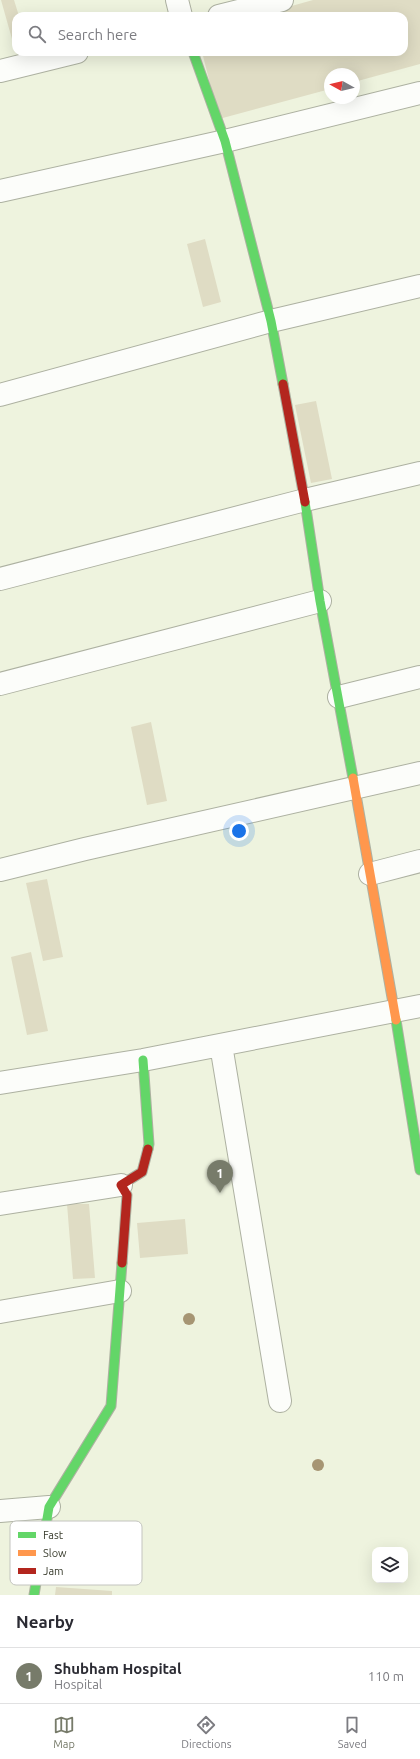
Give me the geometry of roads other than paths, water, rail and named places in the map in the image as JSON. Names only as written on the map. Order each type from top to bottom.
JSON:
[{"type":"street","points":[[177,0],[180,12]]},
{"type":"street","points":[[235,12],[282,0]]},
{"type":"street","points":[[0,71],[61,56]]},
{"type":"street","points":[[194,56],[225,140],[271,321],[305,500],[320,601],[355,788],[394,1010],[420,1170]]},
{"type":"street","points":[[0,191],[225,140],[420,93]]},
{"type":"street","points":[[0,396],[271,321],[420,286]]},
{"type":"street","points":[[0,579],[305,500],[420,473]]},
{"type":"street","points":[[0,684],[320,601]]},
{"type":"street","points":[[339,697],[420,676]]},
{"type":"street","points":[[0,870],[85,849],[420,773]]},
{"type":"street","points":[[370,874],[420,861]]},
{"type":"street","points":[[0,1083],[143,1060],[420,1006]]},
{"type":"street","points":[[220,1045],[280,1401]]},
{"type":"street","points":[[0,1204],[121,1186],[142,1172],[149,1144],[143,1060]]},
{"type":"street","points":[[47,1521],[50,1507],[111,1406],[127,1195],[121,1186]]},
{"type":"street","points":[[0,1312],[120,1291]]},
{"type":"street","points":[[0,1511],[50,1507]]},
{"type":"street","points":[[34,1595],[36,1585]]},
{"type":"place","name":"Shubham Hospital","points":[[220,1193]]}]
